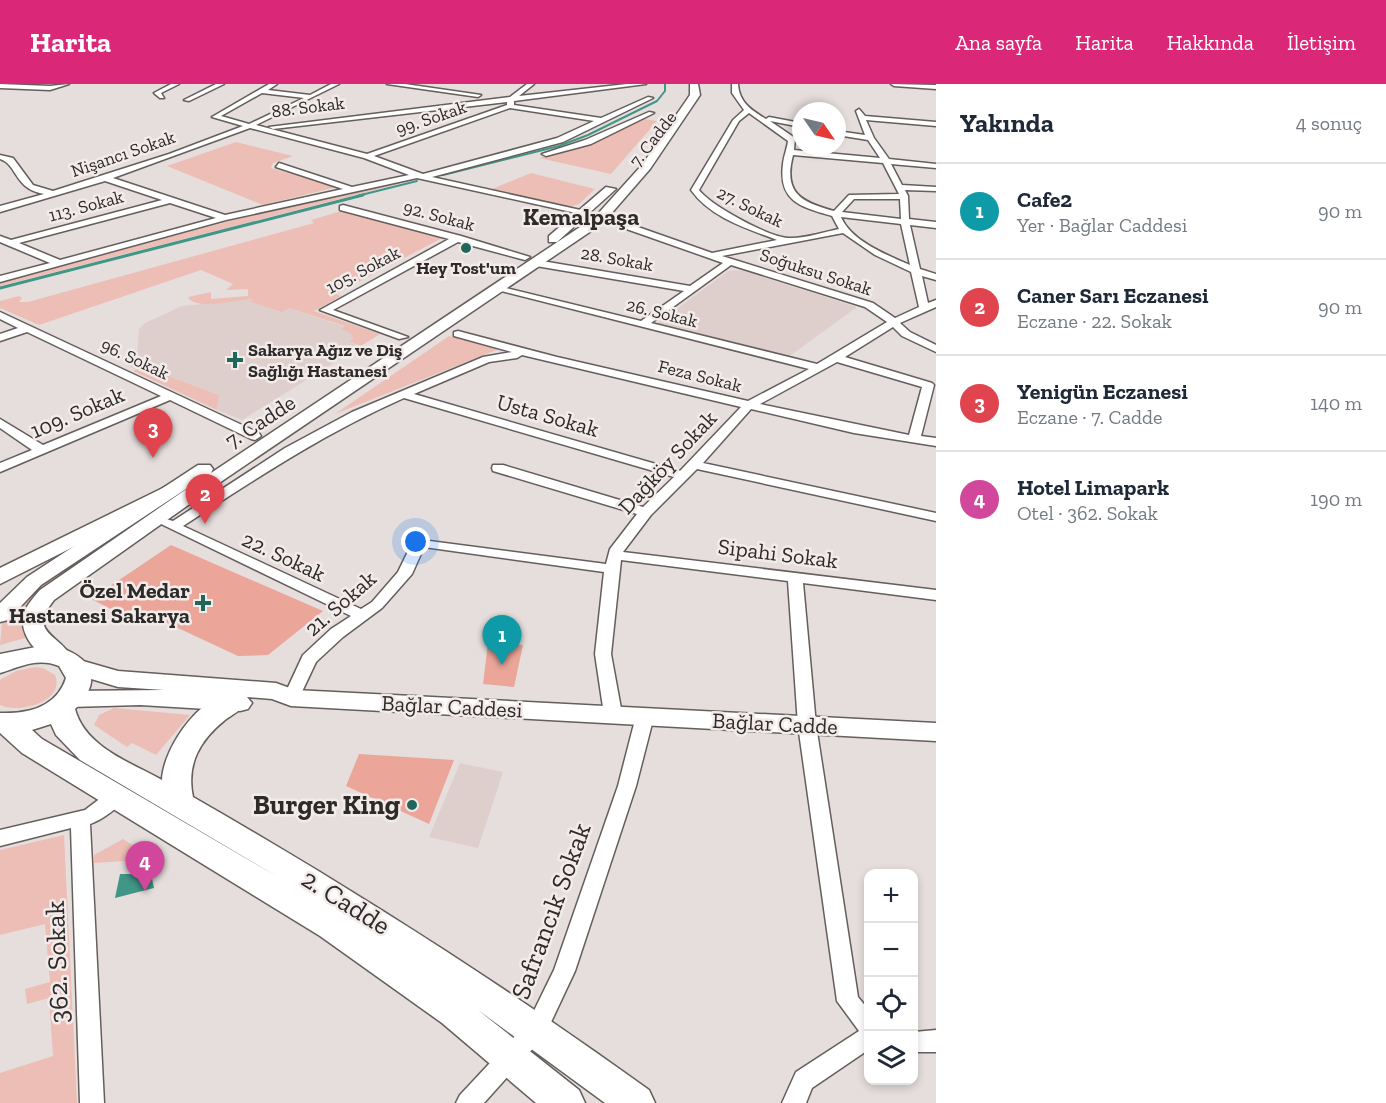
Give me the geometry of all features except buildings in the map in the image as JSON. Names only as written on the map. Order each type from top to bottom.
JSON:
[{"type":"main road","name":"7. Cadde","points":[[587,218],[594,205],[648,149],[686,97],[683,84]]},
{"type":"main road","name":"7. Cadde","points":[[68,662],[41,644],[35,628],[34,615],[47,595],[498,289],[531,260],[587,218],[646,167],[695,95],[693,84]]},
{"type":"main road","name":"7. Cadde","points":[[0,615],[34,581],[403,337],[531,260]]},
{"type":"main road","points":[[0,577],[169,491]]},
{"type":"main road","points":[[0,664],[35,654],[68,662],[78,685],[66,703],[37,719],[5,724]]},
{"type":"main road","name":"Bağlar Caddesi","points":[[68,662],[118,679],[276,691],[291,698],[614,714]]},
{"type":"main road","name":"Bağlar Caddesi","points":[[66,703],[140,697],[276,705],[291,698]]},
{"type":"main road","points":[[179,803],[175,789],[174,769],[179,757],[203,723],[233,702]]},
{"type":"main road","name":"2. Cadde","points":[[66,703],[66,728],[90,753],[305,875],[537,1028],[636,1103]]},
{"type":"main road","name":"Bağlar Cadde","points":[[614,714],[936,732]]},
{"type":"main road","name":"2. Cadde","points":[[5,724],[32,746],[332,926],[455,1012],[510,1060],[566,1103]]},
{"type":"street","points":[[4,85],[50,88],[66,84]]},
{"type":"street","points":[[162,97],[157,93],[160,90],[176,84]]},
{"type":"street","points":[[187,100],[221,84]]},
{"type":"street","points":[[274,84],[216,114],[215,117],[254,125],[367,156],[442,182],[461,177]]},
{"type":"street","name":"Nişancı Sokak","points":[[0,209],[104,178],[254,125],[336,84]]},
{"type":"street","points":[[392,84],[447,91],[604,122]]},
{"type":"street","points":[[447,91],[457,84]]},
{"type":"street","name":"99. Sokak","points":[[367,156],[510,103],[531,84]]},
{"type":"street","name":"88. Sokak","points":[[264,128],[423,108],[510,103],[643,84]]},
{"type":"street","points":[[735,84],[735,96],[749,110],[763,117],[792,140],[786,188],[804,206],[836,213],[936,225]]},
{"type":"street","points":[[894,84],[936,87]]},
{"type":"street","points":[[260,91],[310,98]]},
{"type":"street","points":[[0,279],[225,218],[350,189],[420,176],[560,140],[604,122],[650,98]]},
{"type":"street","name":"27. Sokak","points":[[749,110],[736,120],[695,190],[700,198],[733,219],[787,241]]},
{"type":"street","points":[[532,158],[588,142],[651,113]]},
{"type":"street","points":[[924,308],[905,221],[904,196],[886,161],[870,138],[860,114],[936,124]]},
{"type":"street","points":[[763,117],[792,123]]},
{"type":"street","points":[[846,134],[870,138]]},
{"type":"street","points":[[789,152],[936,166]]},
{"type":"street","points":[[0,157],[10,160],[23,182],[35,191],[57,192]]},
{"type":"street","points":[[279,165],[350,189]]},
{"type":"street","points":[[104,178],[225,218]]},
{"type":"street","name":"Soğuksu Sokak","points":[[442,182],[448,186],[587,218],[869,305],[894,322],[906,334],[936,349]]},
{"type":"street","points":[[901,187],[936,189]]},
{"type":"street","points":[[904,196],[852,197],[836,213],[836,219],[846,230],[873,250],[915,272],[936,277]]},
{"type":"street","name":"113. Sokak","points":[[10,243],[170,200]]},
{"type":"street","name":"92. Sokak","points":[[343,208],[531,260]]},
{"type":"street","points":[[711,255],[846,230]]},
{"type":"street","name":"105. Sokak","points":[[403,337],[325,310],[458,238]]},
{"type":"street","points":[[0,239],[59,264]]},
{"type":"street","name":"28. Sokak","points":[[531,260],[692,289]]},
{"type":"street","points":[[642,325],[730,262]]},
{"type":"street","name":"26. Sokak","points":[[498,289],[819,368]]},
{"type":"street","name":"Dağköy Sokak","points":[[614,714],[603,654],[614,562],[646,512],[694,465],[748,406],[819,368],[894,322],[936,303]]},
{"type":"street","name":"96. Sokak","points":[[0,315],[255,436]]},
{"type":"street","points":[[0,338],[27,328]]},
{"type":"street","name":"Feza Sokak","points":[[458,334],[530,354],[748,406],[881,436],[936,442]]},
{"type":"street","points":[[174,526],[290,451],[402,394],[487,359],[505,355],[530,354]]},
{"type":"street","points":[[836,358],[928,385],[914,440]]},
{"type":"street","name":"Usta Sokak","points":[[402,394],[682,476]]},
{"type":"street","name":"109. Sokak","points":[[0,468],[170,396]]},
{"type":"street","points":[[0,423],[41,450]]},
{"type":"street","points":[[694,465],[936,517]]},
{"type":"street","points":[[498,468],[646,512]]},
{"type":"street","name":"22. Sokak","points":[[156,519],[362,615]]},
{"type":"street","name":"Sipahi Sokak","points":[[419,542],[614,562],[795,576],[936,595]]},
{"type":"street","name":"21. Sokak","points":[[291,698],[309,658],[336,633],[377,605],[405,574],[419,542]]},
{"type":"street","points":[[795,576],[807,725],[848,1001],[864,1020]]},
{"type":"street","name":"Safrancık Sokak","points":[[468,1103],[537,1028],[564,971],[627,786],[645,716]]},
{"type":"street","points":[[0,838],[91,816],[117,796]]},
{"type":"street","name":"362. Sokak","points":[[80,818],[92,1103]]},
{"type":"street","points":[[794,1103],[804,1080],[864,1040]]},
{"type":"street","points":[[918,1042],[936,1041]]},
{"type":"shaded area","points":[[644,119],[657,121],[611,174],[539,158],[598,141]]},
{"type":"shaded area","points":[[236,142],[293,156],[273,163],[271,168],[337,187],[263,205],[167,166]]},
{"type":"shaded area","points":[[531,173],[595,189],[579,204],[569,207],[492,189]]},
{"type":"shaded area","points":[[411,178],[414,180],[0,286],[0,282],[245,217]]},
{"type":"shaded area","points":[[338,212],[359,214],[444,237],[336,294],[341,296],[314,311],[380,334],[361,346],[350,342],[353,338],[351,334],[341,329],[345,326],[289,308],[282,312],[248,301],[252,299],[207,304],[192,301],[188,297],[211,292],[211,299],[248,296],[248,289],[226,290],[233,284],[201,270],[39,325],[0,308],[0,301],[19,296],[22,298],[19,302],[28,302],[314,223],[311,220]]},
{"type":"shaded area","points":[[741,270],[857,307],[787,358],[655,325],[728,271]]},
{"type":"shaded area","name":"Sakarya Ağız ve Diş Sağlığı Hastanesi","points":[[252,299],[289,308],[346,327],[341,329],[351,333],[353,338],[351,343],[361,346],[242,420],[217,410],[219,395],[158,372],[136,370],[126,364],[137,356],[139,329],[145,323],[182,306]]},
{"type":"shaded area","points":[[449,336],[499,349],[335,414]]},
{"type":"shaded area","points":[[133,371],[158,372],[219,395],[217,410]]},
{"type":"shaded area","points":[[282,424],[287,426],[24,617],[25,638],[0,645],[2,623],[33,591]]},
{"type":"shaded area","points":[[35,667],[43,668],[55,675],[57,684],[54,692],[47,699],[28,707],[0,705],[0,680],[16,671]]},
{"type":"shaded area","points":[[114,708],[190,715],[156,755],[132,743],[127,747],[94,725],[99,715]]},
{"type":"shaded area","points":[[460,763],[503,772],[478,848],[429,837]]},
{"type":"shaded area","points":[[64,835],[77,1103],[0,1103],[0,1073],[53,1056],[49,998],[27,1004],[25,989],[50,982],[45,924],[0,935],[0,850]]},
{"type":"shaded area","points":[[123,839],[154,859],[94,863],[94,855]]},
{"type":"shaded area","points":[[120,874],[151,874],[154,888],[115,898]]},
{"type":"waterway","points":[[443,175],[559,146],[588,135],[657,101],[665,91],[665,84]]},
{"type":"waterway","points":[[357,196],[417,181]]},
{"type":"waterway","points":[[0,288],[363,195]]},
{"type":"place","name":"Hey Tost'um","points":[[466,248]]},
{"type":"place","name":"Sakarya Ağız ve Diş Sağlığı Hastanesi","points":[[235,360]]},
{"type":"place","name":"Yenigün Eczanesi","points":[[153,458]]},
{"type":"place","name":"Caner Sarı Eczanesi","points":[[205,524]]},
{"type":"place","name":"Özel Medar Hastanesi Sakarya","points":[[203,603]]},
{"type":"place","name":"Cafe2","points":[[502,665]]},
{"type":"place","name":"Burger King","points":[[412,805]]},
{"type":"place","name":"Hotel Limapark","points":[[145,891]]},
{"type":"district","name":"Kemalpaşa","points":[[581,217]]}]
